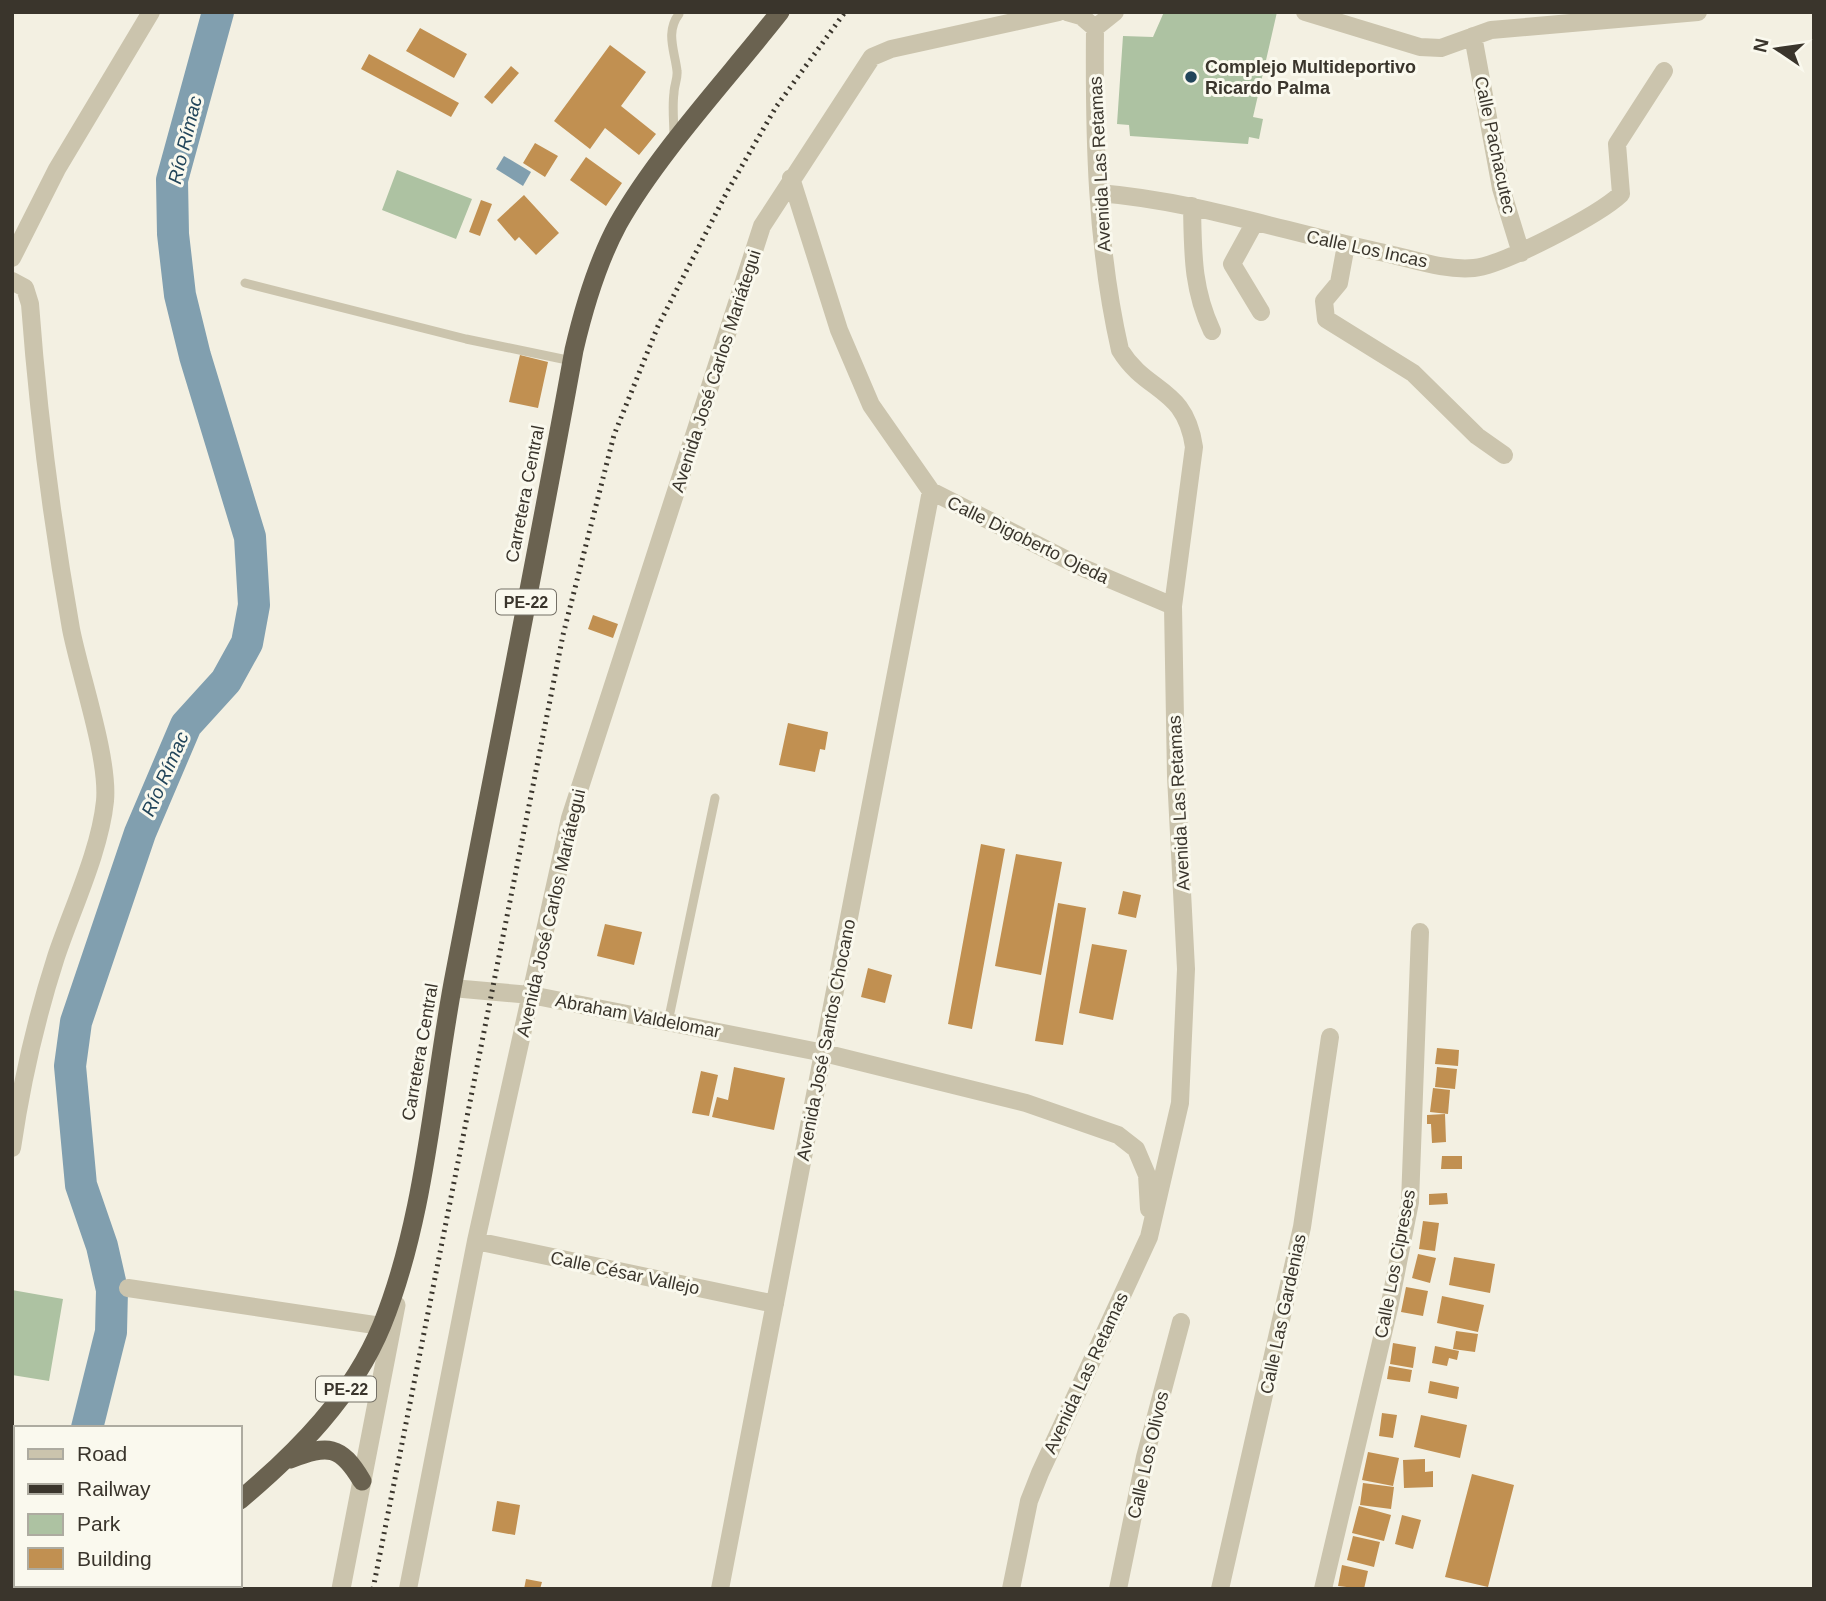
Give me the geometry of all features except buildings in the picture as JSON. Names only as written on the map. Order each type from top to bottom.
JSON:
[{"type":"highway","name":"Carretera Central","points":[[408,1248],[452,988],[584,309],[618,224],[674,146],[780,12]]},
{"type":"highway","name":"PE-22","points":[[242,1498],[286,1461],[338,1400],[381,1326],[408,1248]]},
{"type":"highway","points":[[286,1461],[318,1449],[333,1450],[343,1456],[362,1481]]},
{"type":"street","points":[[12,258],[57,169],[151,12]]},
{"type":"street","name":"Avenida José Carlos Mariátegui","points":[[408,1589],[476,1241],[570,818],[762,226],[872,57],[891,49],[1059,12]]},
{"type":"street","points":[[1068,12],[1093,24],[1115,12]]},
{"type":"street","points":[[1305,12],[1419,47],[1441,48],[1473,36],[1514,28],[1698,12]]},
{"type":"street","name":"Avenida Las Retamas","points":[[1011,1589],[1029,1501],[1149,1237],[1180,1103],[1186,969],[1176,776],[1173,606],[1190,494],[1194,447],[1191,423],[1181,407],[1129,364],[1120,350],[1100,225],[1093,24]]},
{"type":"street","name":"Calle Pachacutec","points":[[1473,36],[1501,188],[1521,253]]},
{"type":"street","name":"Calle Los Incas","points":[[1099,193],[1228,212],[1255,222],[1346,245],[1458,268],[1491,266],[1521,253],[1621,194],[1617,144],[1664,71]]},
{"type":"street","name":"Calle Digoberto Ojeda","points":[[791,178],[839,330],[871,405],[931,491],[1081,567],[1173,606]]},
{"type":"street","points":[[1192,206],[1194,278],[1199,302],[1212,331]]},
{"type":"street","points":[[1255,222],[1232,264],[1261,312]]},
{"type":"street","points":[[1346,245],[1339,283],[1324,301],[1326,319],[1413,373],[1477,436],[1504,454]]},
{"type":"street","points":[[12,281],[26,288],[30,304],[56,528],[72,630],[100,756],[105,799],[99,831],[55,961],[17,1114],[12,1148]]},
{"type":"street","name":"Avenida José Santos Chocano","points":[[719,1589],[931,491]]},
{"type":"street","name":"Calle Los Cipreses","points":[[1322,1589],[1389,1307],[1410,1202],[1420,932]]},
{"type":"street","name":"Abraham Valdelomar","points":[[452,988],[530,995],[824,1053],[1026,1103],[1118,1135],[1136,1149],[1147,1175],[1149,1237]]},
{"type":"street","name":"Calle Las Gardenias","points":[[1220,1589],[1302,1227],[1330,1037]]},
{"type":"street","name":"Calle César Vallejo","points":[[476,1241],[775,1304]]},
{"type":"street","points":[[341,1589],[408,1248]]},
{"type":"street","points":[[128,1288],[381,1326]]},
{"type":"street","name":"Calle Los Olivos","points":[[1118,1589],[1145,1457],[1181,1322]]},
{"type":"lane","points":[[674,146],[673,93],[678,72],[672,56],[672,39],[673,21],[679,14]]},
{"type":"lane","points":[[245,283],[466,339],[572,361]]},
{"type":"lane","points":[[668,1022],[715,798]]},
{"type":"green space","name":"Complejo Multideportivo Ricardo Palma","points":[[1164,12],[1277,12],[1253,117],[1263,119],[1259,139],[1249,137],[1248,144],[1130,136],[1129,125],[1117,124],[1123,36],[1153,37]]},
{"type":"green space","points":[[397,170],[472,199],[456,239],[382,210]]},
{"type":"green space","points":[[12,1290],[63,1299],[49,1381],[12,1375]]},
{"type":"water","points":[[504,156],[531,172],[523,186],[496,169]]},
{"type":"waterway","name":"Río Rímac","points":[[88,1426],[111,1332],[112,1290],[102,1246],[81,1185],[70,1066],[76,1022],[140,833],[186,725],[226,681],[247,643],[254,605],[250,537],[195,356],[180,295],[173,234],[172,180],[218,12]]},
{"type":"railway","points":[[373,1589],[563,635],[614,435],[658,326],[728,190],[776,107],[845,12]]},
{"type":"place","name":"Complejo Multideportivo Ricardo Palma","points":[[1191,77]]}]
